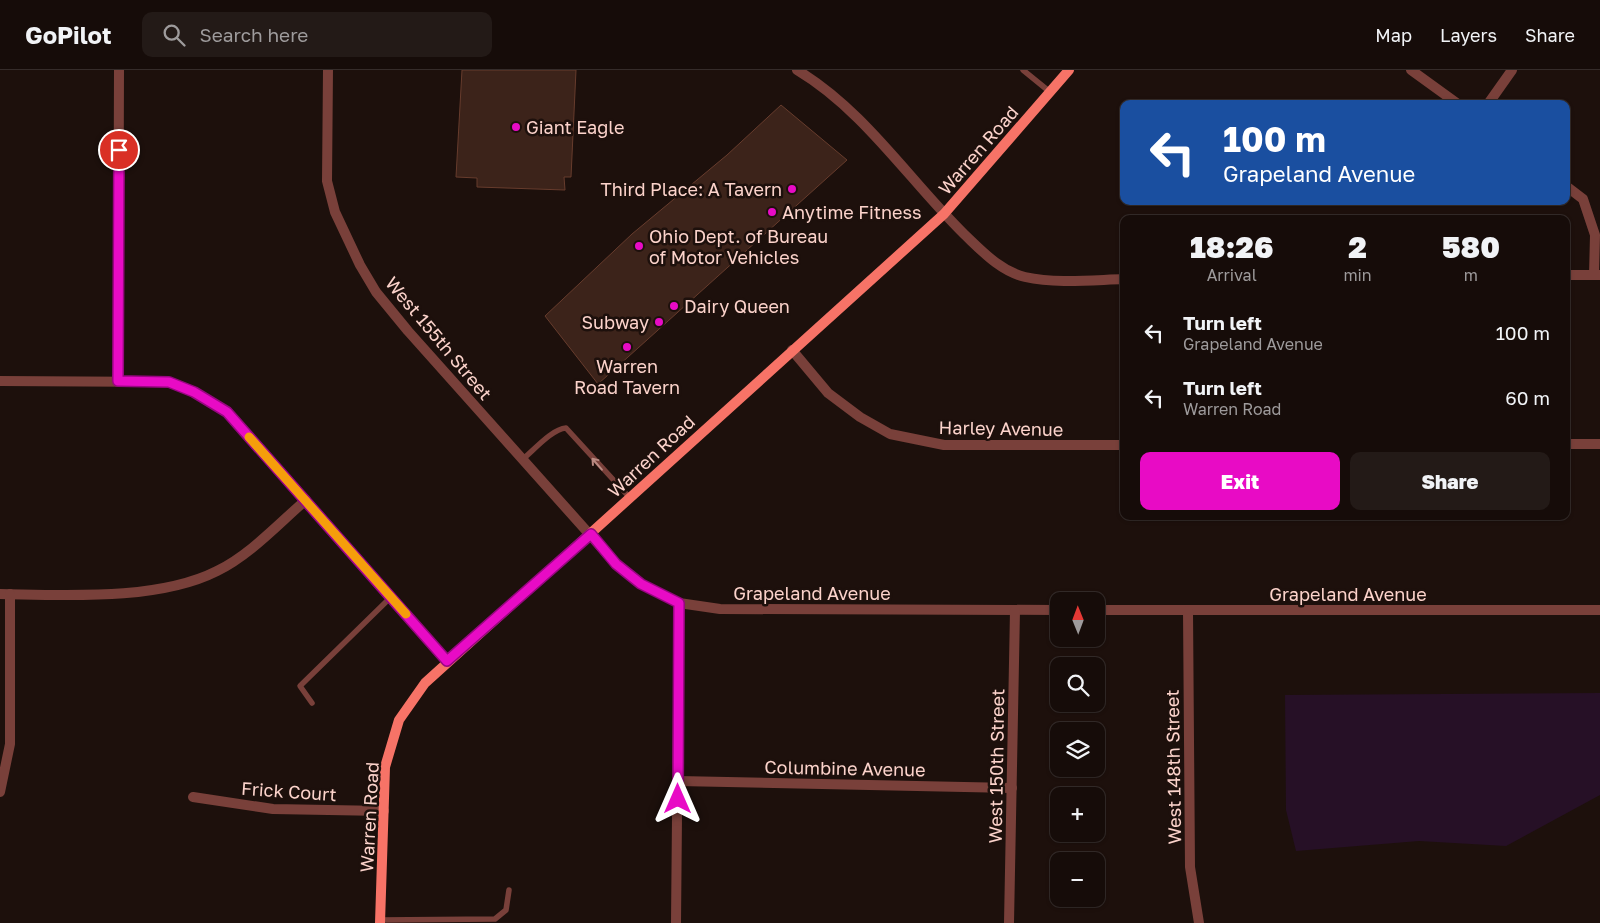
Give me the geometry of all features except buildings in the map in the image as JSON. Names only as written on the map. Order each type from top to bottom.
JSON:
[{"type":"main road","name":"Warren Road","points":[[380,921],[385,767],[400,720],[425,683],[447,661],[591,534],[944,214],[1068,70]]},
{"type":"street","points":[[118,381],[119,70]]},
{"type":"street","name":"West 155th Street","points":[[328,70],[327,181],[334,212],[360,265],[376,292],[408,331],[591,534]]},
{"type":"street","points":[[797,70],[811,78],[850,111],[944,214],[994,262],[1024,276],[1051,280],[1120,279]]},
{"type":"street","points":[[1411,70],[1452,100]]},
{"type":"street","points":[[1491,100],[1512,70]]},
{"type":"street","points":[[1570,189],[1583,199],[1594,234],[1597,275],[1570,275]]},
{"type":"street","name":"Harley Avenue","points":[[792,350],[828,393],[860,417],[890,434],[944,446],[1120,445]]},
{"type":"street","points":[[0,381],[169,382],[194,392],[227,412],[447,661]]},
{"type":"street","points":[[1570,444],[1600,444]]},
{"type":"street","points":[[0,792],[10,744],[5,594],[130,593],[180,585],[218,571],[253,546],[306,500]]},
{"type":"street","name":"Grapeland Avenue","points":[[591,534],[616,564],[635,579],[679,603],[720,609],[1050,610]]},
{"type":"street","points":[[676,923],[679,603]]},
{"type":"street","name":"West 150th Street","points":[[1010,923],[1016,610]]},
{"type":"street","name":"Grapeland Avenue","points":[[1105,610],[1600,610]]},
{"type":"street","name":"West 148th Street","points":[[1188,611],[1190,867],[1199,923]]},
{"type":"street","name":"Columbine Avenue","points":[[678,781],[1012,788]]},
{"type":"street","name":"Frick Court","points":[[193,797],[273,809],[384,811]]},
{"type":"lane","points":[[1023,70],[1050,92]]},
{"type":"lane","points":[[523,459],[561,428],[566,428],[630,498]]},
{"type":"lane","points":[[312,703],[300,686],[391,598]]},
{"type":"lane","points":[[380,921],[495,919],[506,910],[509,890]]},
{"type":"shaded area","points":[[1600,693],[1600,795],[1506,846],[1419,841],[1296,851],[1286,810],[1285,695]]},
{"type":"slow traffic","points":[[249,437],[406,614]]},
{"type":"place","name":"Giant Eagle","points":[[516,127]]},
{"type":"place","name":"Third Place: A Tavern","points":[[792,189]]},
{"type":"place","name":"Anytime Fitness","points":[[772,212]]},
{"type":"place","name":"Ohio Dept. of Bureau of Motor Vehicles","points":[[639,246]]},
{"type":"place","name":"Dairy Queen","points":[[674,306]]},
{"type":"place","name":"Subway","points":[[659,322]]},
{"type":"place","name":"Warren Road Tavern","points":[[627,347]]},
{"type":"route","points":[[119,150],[118,381],[169,382],[194,392],[227,412],[447,661],[591,534],[616,564],[641,584],[679,603],[678,799]]}]
